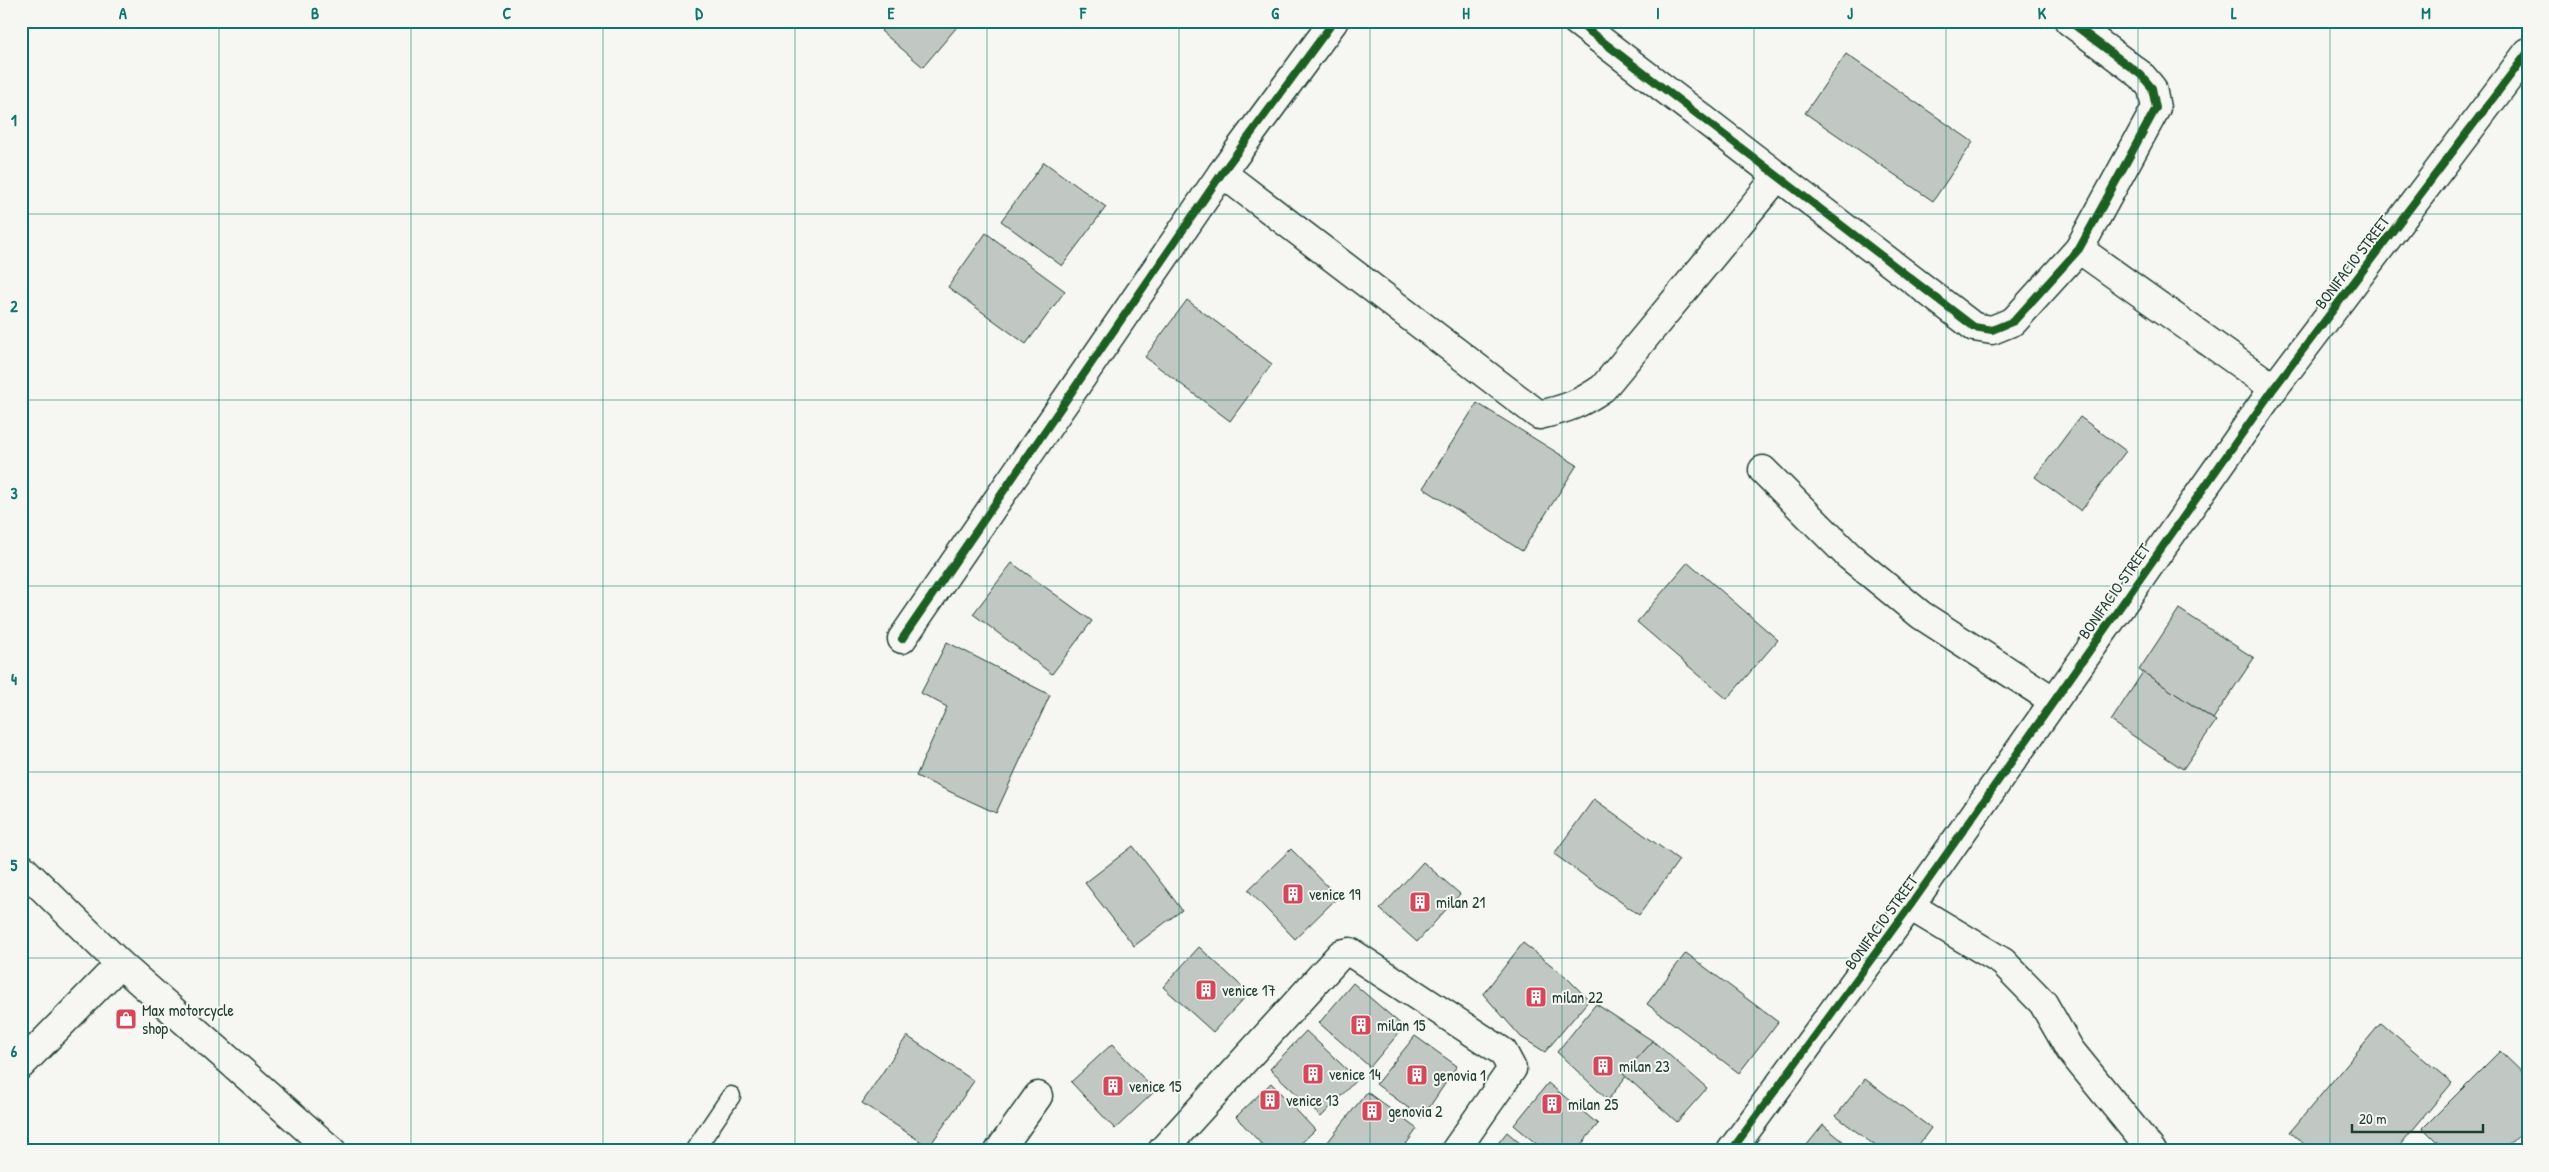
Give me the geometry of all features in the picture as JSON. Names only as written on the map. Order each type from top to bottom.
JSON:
[{"type":"street","points":[[902,638],[1222,173],[1334,21]]},
{"type":"street","points":[[1576,21],[1974,326],[1992,330],[2014,321],[2079,250],[2156,108],[2152,88],[2142,75],[2069,21]]},
{"type":"street","name":"BONIFACIO STREET","points":[[1731,1151],[1910,906],[2274,388],[2528,52]]},
{"type":"street","points":[[1222,173],[1539,415],[1564,410],[1582,403],[1603,388],[1778,176]]},
{"type":"street","points":[[2079,250],[2274,388]]},
{"type":"street","points":[[1763,470],[1849,556],[1921,615],[2054,701]]},
{"type":"street","points":[[21,867],[120,964],[332,1151]]},
{"type":"street","points":[[1910,906],[2004,962],[2043,1003],[2070,1050],[2152,1151]]},
{"type":"street","points":[[1162,1151],[1341,954],[1350,952],[1502,1052],[1512,1069],[1455,1151]]},
{"type":"street","points":[[21,1065],[120,964]]},
{"type":"street","points":[[999,1151],[1038,1096]]},
{"type":"lane","points":[[694,1151],[730,1096]]},
{"type":"building","points":[[890,21],[962,21],[923,67],[881,31]]},
{"type":"building","points":[[1846,54],[1973,142],[1933,201],[1805,113]]},
{"type":"building","points":[[1044,162],[1106,207],[1062,266],[1001,221]]},
{"type":"building","points":[[986,233],[1065,291],[1026,344],[948,287]]},
{"type":"building","points":[[1187,300],[1272,364],[1230,421],[1145,357]]},
{"type":"building","points":[[1477,403],[1577,465],[1522,551],[1423,488]]},
{"type":"building","points":[[2080,417],[2126,451],[2081,511],[2035,477]]},
{"type":"building","points":[[1688,562],[1778,640],[1727,699],[1637,622]]},
{"type":"building","points":[[1012,563],[1092,621],[1052,674],[973,614]]},
{"type":"building","points":[[2179,609],[2254,658],[2213,719],[2139,670]]},
{"type":"building","points":[[947,642],[1050,695],[996,813],[916,776],[947,707],[921,693]]},
{"type":"building","points":[[2143,672],[2216,721],[2183,769],[2111,721]]},
{"type":"building","points":[[1594,799],[1679,860],[1639,915],[1554,854]]},
{"type":"building","points":[[1133,846],[1182,910],[1134,946],[1085,883]]},
{"type":"building","name":"venice 19","points":[[1291,849],[1338,897],[1295,939],[1248,890]]},
{"type":"building","name":"milan 21","points":[[1423,862],[1460,894],[1417,942],[1380,909]]},
{"type":"building","name":"milan 22","points":[[1523,943],[1565,976],[1589,1000],[1545,1052],[1521,1037],[1483,994]]},
{"type":"building","name":"venice 17","points":[[1199,947],[1249,993],[1213,1032],[1163,987]]},
{"type":"building","points":[[1686,953],[1778,1022],[1739,1073],[1647,1004]]},
{"type":"building","name":"milan 15","points":[[1353,983],[1404,1027],[1370,1067],[1319,1023]]},
{"type":"building","name":"milan 23","points":[[1596,1004],[1653,1041],[1608,1100],[1557,1052]]},
{"type":"building","points":[[2381,1023],[2452,1083],[2395,1151],[2312,1151],[2290,1132]]},
{"type":"building","name":"venice 14","points":[[1306,1031],[1357,1079],[1321,1117],[1270,1069]]},
{"type":"building","points":[[907,1036],[974,1081],[929,1147],[862,1103]]},
{"type":"building","name":"genovia 1","points":[[1415,1036],[1457,1066],[1422,1118],[1376,1084]]},
{"type":"building","points":[[1653,1041],[1707,1088],[1677,1122],[1623,1074]]},
{"type":"building","name":"venice 15","points":[[1112,1044],[1155,1091],[1115,1129],[1071,1082]]},
{"type":"building","points":[[2500,1051],[2528,1078],[2528,1126],[2504,1151],[2446,1151],[2423,1128]]},
{"type":"building","points":[[1865,1079],[1931,1128],[1914,1151],[1882,1151],[1836,1116]]},
{"type":"building","name":"venice 13","points":[[1271,1083],[1315,1130],[1293,1151],[1268,1151],[1236,1117]]},
{"type":"building","name":"milan 25","points":[[1548,1083],[1598,1124],[1576,1151],[1545,1151],[1514,1125]]},
{"type":"building","name":"genovia 2","points":[[1367,1092],[1417,1129],[1401,1151],[1337,1151],[1327,1143]]},
{"type":"building","points":[[1823,1125],[1855,1151],[1802,1151]]},
{"type":"building","points":[[1507,1132],[1529,1151],[1492,1151]]},
{"type":"building","points":[[707,1142],[720,1151],[701,1151]]},
{"type":"cycle path","points":[[902,639],[1222,173],[1334,21]]},
{"type":"cycle path","points":[[1576,21],[1974,327],[1992,330],[2014,321],[2079,249],[2156,108],[2152,88],[2141,75],[2069,21]]},
{"type":"cycle path","points":[[1731,1151],[1910,906],[2274,388],[2528,52]]},
{"type":"place","name":"venice 19","points":[[1293,894]]},
{"type":"place","name":"milan 21","points":[[1420,902]]},
{"type":"place","name":"venice 17","points":[[1206,990]]},
{"type":"place","name":"milan 22","points":[[1536,997]]},
{"type":"place","name":"Max motorcycle shop","points":[[126,1019]]},
{"type":"place","name":"milan 15","points":[[1361,1025]]},
{"type":"place","name":"milan 23","points":[[1603,1066]]},
{"type":"place","name":"venice 14","points":[[1313,1074]]},
{"type":"place","name":"genovia 1","points":[[1417,1075]]},
{"type":"place","name":"venice 15","points":[[1113,1086]]},
{"type":"place","name":"venice 13","points":[[1270,1100]]},
{"type":"place","name":"milan 25","points":[[1552,1104]]},
{"type":"place","name":"genovia 2","points":[[1372,1111]]}]
